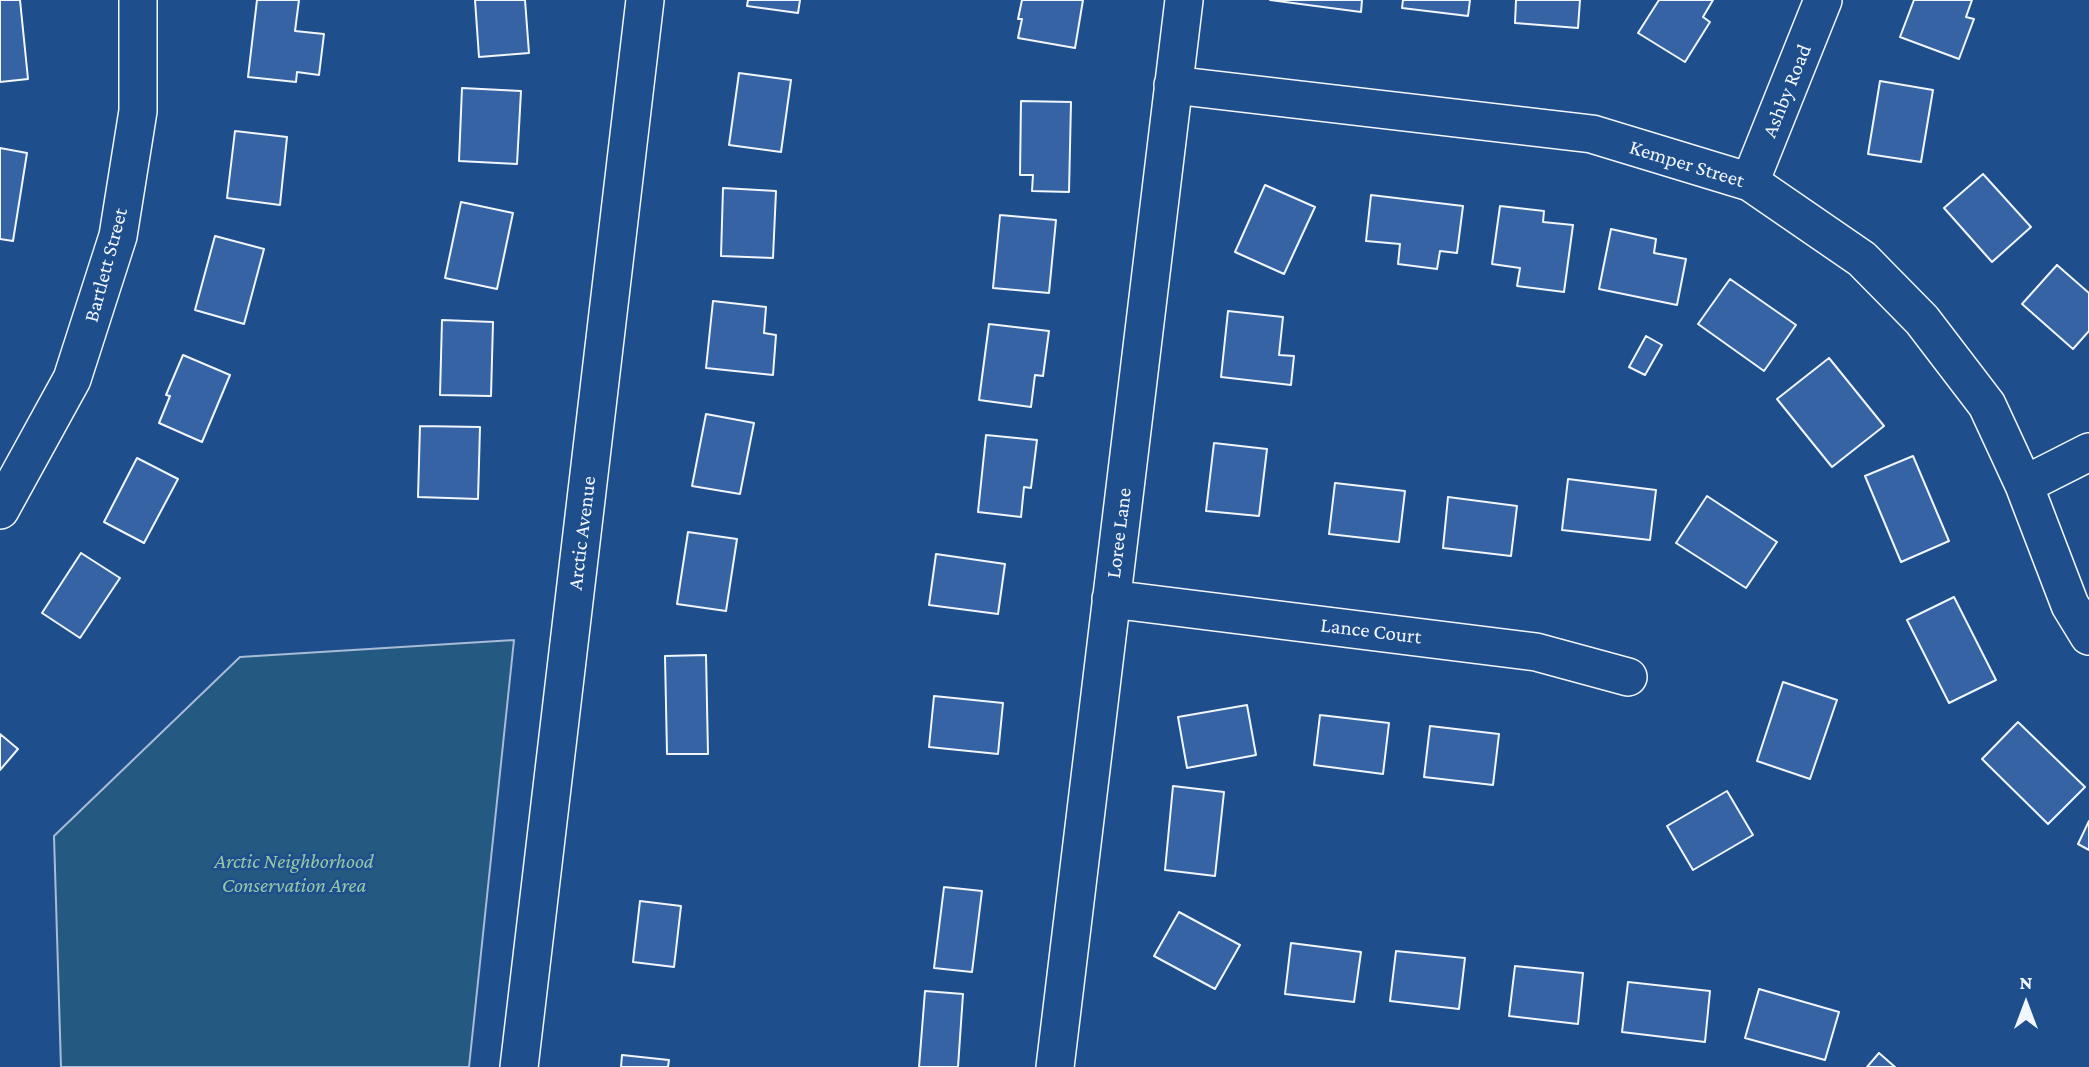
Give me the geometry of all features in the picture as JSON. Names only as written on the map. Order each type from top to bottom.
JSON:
[{"type":"street","name":"Bartlett Street","points":[[0,510],[72,379],[118,236],[138,111],[138,0]]},
{"type":"street","name":"Arctic Avenue","points":[[519,1067],[645,0]]},
{"type":"street","name":"Loree Lane","points":[[1055,1067],[1184,0]]},
{"type":"street","name":"Ashby Road","points":[[1750,182],[1823,0]]},
{"type":"street","name":"Kemper Street","points":[[1173,85],[1592,134],[1750,182],[1862,259],[1922,320],[1987,405],[2024,485],[2070,605],[2089,636]]},
{"type":"street","points":[[2024,485],[2089,452]]},
{"type":"street","name":"Lance Court","points":[[1111,599],[1536,652],[1628,677]]},
{"type":"green space","name":"Arctic Neighborhood Conservation Area","points":[[514,640],[469,1067],[61,1067],[54,836],[240,657]]},
{"type":"building","points":[[0,0],[20,0],[28,79],[0,82]]},
{"type":"building","points":[[257,0],[299,0],[295,31],[324,34],[319,75],[297,72],[296,82],[248,77]]},
{"type":"building","points":[[475,0],[525,0],[529,53],[479,57]]},
{"type":"building","points":[[748,0],[800,0],[798,13],[747,6]]},
{"type":"building","points":[[1022,0],[1083,0],[1075,48],[1018,38]]},
{"type":"building","points":[[1270,0],[1362,0],[1361,12]]},
{"type":"building","points":[[1403,0],[1470,0],[1468,16],[1402,8]]},
{"type":"building","points":[[1516,0],[1580,0],[1578,28],[1515,23]]},
{"type":"building","points":[[1659,0],[1713,0],[1703,17],[1710,22],[1685,62],[1638,33]]},
{"type":"building","points":[[1914,0],[1972,0],[1966,17],[1974,19],[1959,59],[1900,37]]},
{"type":"building","points":[[739,73],[791,80],[781,152],[729,145]]},
{"type":"building","points":[[1880,81],[1933,90],[1921,162],[1868,154]]},
{"type":"building","points":[[462,88],[521,91],[517,164],[459,161]]},
{"type":"building","points":[[1021,101],[1071,102],[1069,192],[1032,191],[1033,175],[1020,175]]},
{"type":"building","points":[[235,131],[287,137],[280,205],[227,198]]},
{"type":"building","points":[[0,148],[27,153],[13,241],[0,239]]},
{"type":"building","points":[[1983,174],[2031,227],[1992,262],[1944,208]]},
{"type":"building","points":[[1265,185],[1315,207],[1284,274],[1235,252]]},
{"type":"building","points":[[723,188],[776,191],[773,258],[721,256]]},
{"type":"building","points":[[1371,195],[1463,206],[1457,253],[1440,251],[1437,269],[1398,264],[1400,244],[1366,241]]},
{"type":"building","points":[[461,202],[513,213],[497,289],[445,278]]},
{"type":"building","points":[[1500,206],[1544,211],[1543,222],[1573,225],[1564,292],[1517,286],[1520,268],[1492,264]]},
{"type":"building","points":[[1000,215],[1056,220],[1049,293],[993,288]]},
{"type":"building","points":[[1611,229],[1656,239],[1654,253],[1686,259],[1677,305],[1599,289]]},
{"type":"building","points":[[215,236],[264,249],[244,324],[195,310]]},
{"type":"building","points":[[2057,265],[2089,293],[2089,331],[2073,349],[2022,304]]},
{"type":"building","points":[[1730,279],[1796,325],[1764,371],[1698,324]]},
{"type":"building","points":[[713,301],[766,307],[764,333],[776,335],[773,375],[706,368]]},
{"type":"building","points":[[1228,311],[1283,317],[1279,355],[1294,356],[1291,385],[1221,377]]},
{"type":"building","points":[[442,320],[493,322],[491,396],[440,395]]},
{"type":"building","points":[[989,324],[1049,331],[1043,376],[1035,375],[1031,407],[979,400]]},
{"type":"building","points":[[1646,336],[1662,345],[1645,375],[1629,367]]},
{"type":"building","points":[[183,355],[230,375],[202,442],[159,423],[170,396],[166,395]]},
{"type":"building","points":[[1829,358],[1884,426],[1832,467],[1777,399]]},
{"type":"building","points":[[706,414],[754,423],[740,494],[692,486]]},
{"type":"building","points":[[420,426],[480,427],[478,499],[418,497]]},
{"type":"building","points":[[986,435],[1037,440],[1031,488],[1024,487],[1021,517],[978,512]]},
{"type":"building","points":[[1214,443],[1267,449],[1259,516],[1206,511]]},
{"type":"building","points":[[1913,456],[1949,541],[1901,562],[1865,476]]},
{"type":"building","points":[[137,458],[178,479],[144,543],[104,522]]},
{"type":"building","points":[[1568,479],[1656,490],[1650,540],[1562,530]]},
{"type":"building","points":[[1335,483],[1405,491],[1399,542],[1329,534]]},
{"type":"building","points":[[1707,496],[1777,542],[1746,588],[1676,543]]},
{"type":"building","points":[[1448,497],[1517,506],[1511,556],[1443,548]]},
{"type":"building","points":[[688,532],[737,539],[726,611],[677,604]]},
{"type":"building","points":[[81,553],[120,578],[80,638],[42,613]]},
{"type":"building","points":[[936,554],[1005,564],[998,614],[929,605]]},
{"type":"building","points":[[1954,597],[1996,680],[1949,703],[1907,620]]},
{"type":"building","points":[[706,655],[708,754],[667,754],[665,656]]},
{"type":"building","points":[[1783,682],[1837,700],[1810,779],[1757,761]]},
{"type":"building","points":[[934,696],[1003,703],[998,754],[929,747]]},
{"type":"building","points":[[1247,705],[1256,755],[1187,768],[1178,717]]},
{"type":"building","points":[[1320,715],[1389,723],[1383,774],[1314,765]]},
{"type":"building","points":[[2018,722],[2085,787],[2048,824],[1982,759]]},
{"type":"building","points":[[1430,726],[1499,734],[1493,785],[1424,777]]},
{"type":"building","points":[[0,734],[18,749],[0,770]]},
{"type":"building","points":[[1173,786],[1224,792],[1215,876],[1165,870]]},
{"type":"building","points":[[1727,791],[1753,835],[1693,870],[1667,826]]},
{"type":"building","points":[[2089,821],[2089,850],[2078,844]]},
{"type":"building","points":[[944,887],[982,891],[972,972],[934,968]]},
{"type":"building","points":[[640,901],[681,906],[674,967],[633,962]]},
{"type":"building","points":[[1179,912],[1240,945],[1215,989],[1154,956]]},
{"type":"building","points":[[1291,943],[1361,952],[1354,1002],[1285,994]]},
{"type":"building","points":[[1396,951],[1465,958],[1459,1009],[1390,1001]]},
{"type":"building","points":[[1515,966],[1583,973],[1578,1024],[1509,1016]]},
{"type":"building","points":[[1628,982],[1710,991],[1705,1042],[1622,1032]]},
{"type":"building","points":[[1759,989],[1839,1012],[1825,1060],[1745,1038]]},
{"type":"building","points":[[925,991],[963,994],[958,1067],[919,1067]]},
{"type":"building","points":[[1879,1053],[1895,1067],[1867,1067]]},
{"type":"building","points":[[622,1055],[669,1060],[668,1067],[621,1067]]}]
